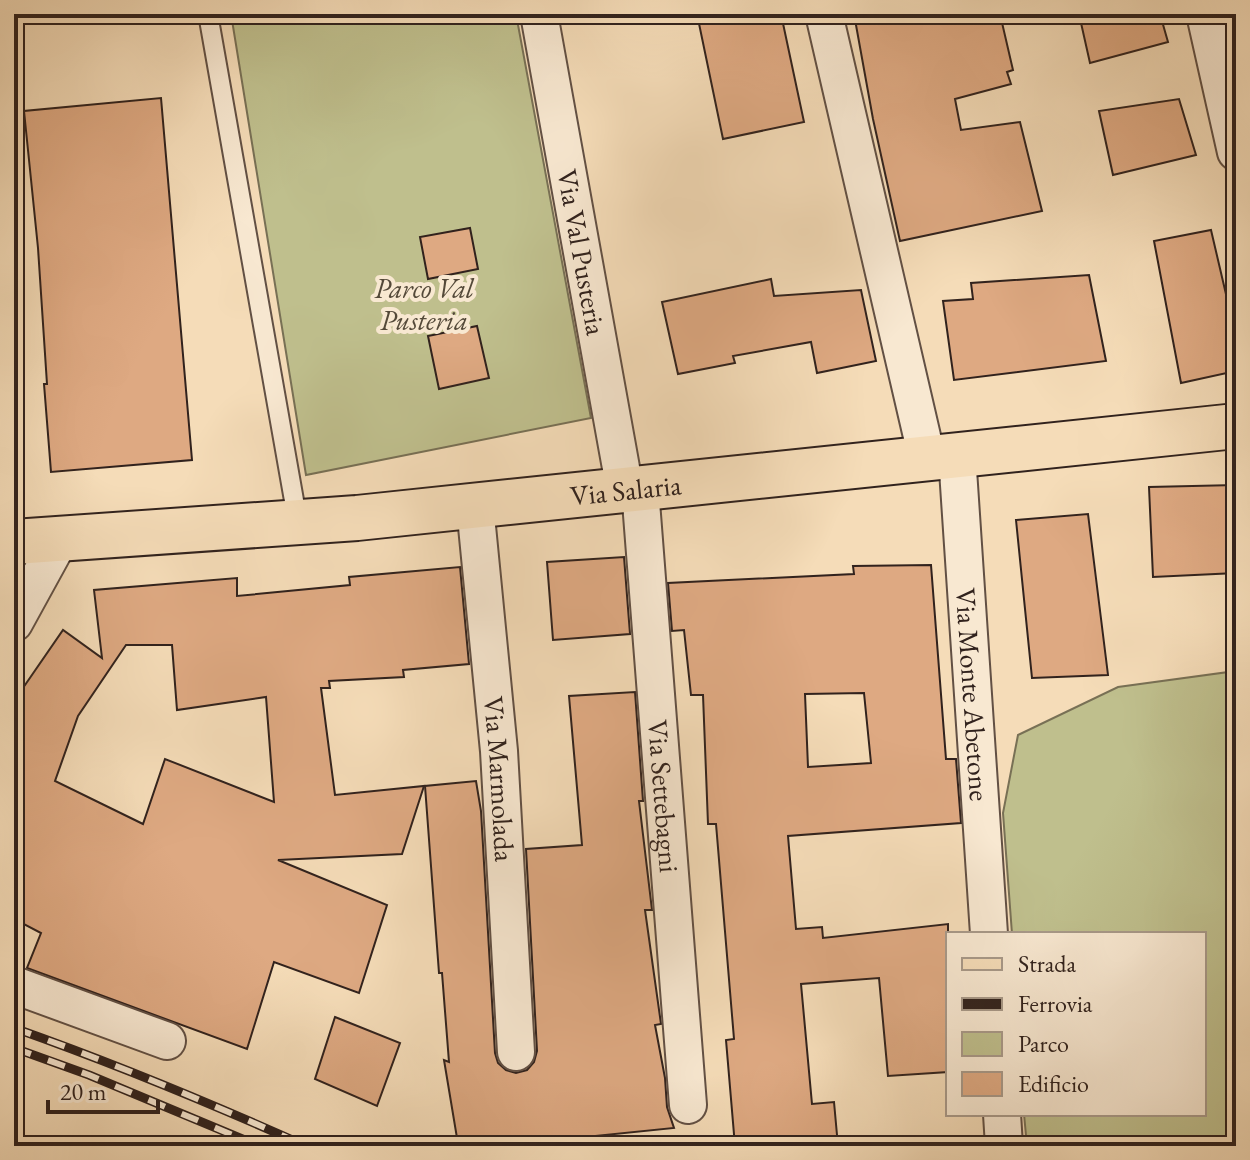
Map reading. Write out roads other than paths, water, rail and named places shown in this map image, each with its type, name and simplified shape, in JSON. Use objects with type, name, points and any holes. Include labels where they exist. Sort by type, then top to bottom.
[{"type":"main road","name":"Via Salaria","points":[[14,542],[298,523],[1236,426]]},
{"type":"street","name":"Via Val Pusteria","points":[[539,14],[632,489]]},
{"type":"street","name":"Via Monte Abetone","points":[[824,14],[942,457],[989,932]]},
{"type":"street","points":[[1205,14],[1236,152]]},
{"type":"street","name":"Via Settebagni","points":[[632,489],[688,1105]]},
{"type":"street","name":"Via Marmolada","points":[[475,506],[499,751],[516,1052]]},
{"type":"street","points":[[14,623],[59,541]]},
{"type":"street","points":[[14,985],[167,1041]]},
{"type":"street","points":[[1002,1116],[1004,1146]]},
{"type":"lane","points":[[208,14],[298,523]]},
{"type":"railway","points":[[14,1028],[161,1084],[306,1146]]},
{"type":"railway","points":[[14,1048],[89,1075],[259,1146]]},
{"type":"park label","name":"Parco Val Pusteria","points":[[424,304]]}]
